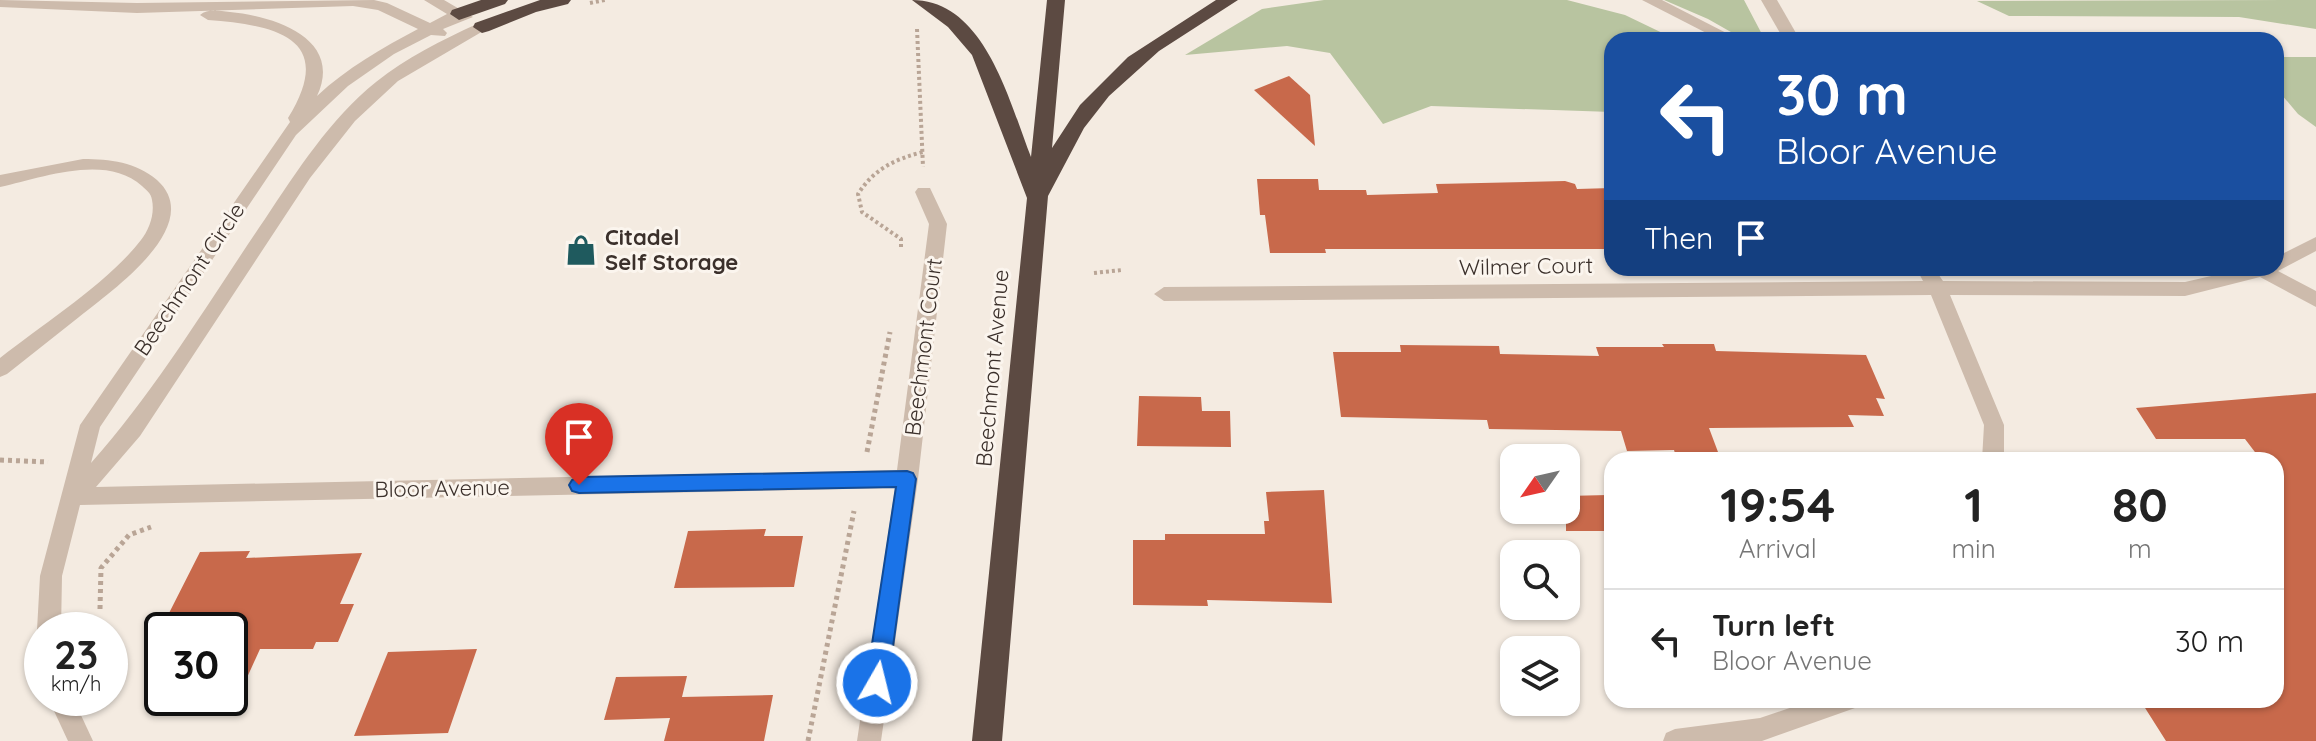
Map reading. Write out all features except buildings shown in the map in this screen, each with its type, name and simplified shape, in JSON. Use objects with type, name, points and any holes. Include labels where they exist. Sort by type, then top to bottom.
[{"type":"highway","points":[[459,14],[499,0]]},
{"type":"highway","points":[[921,0],[955,23],[981,54],[1038,200]]},
{"type":"highway","name":"Beechmont Avenue","points":[[988,735],[1056,0]]},
{"type":"highway","points":[[1038,200],[1086,110],[1140,55],[1180,27],[1229,0]]},
{"type":"highway","points":[[482,27],[530,8],[570,3]]},
{"type":"street","points":[[432,0],[482,27]]},
{"type":"street","points":[[1650,0],[1716,32]]},
{"type":"street","points":[[1769,0],[1787,32]]},
{"type":"street","points":[[137,8],[353,1],[382,6],[431,27],[452,42]]},
{"type":"street","points":[[0,2],[137,8],[266,21],[286,28],[302,40],[314,67],[314,84],[290,131]]},
{"type":"street","name":"Beechmont Circle","points":[[50,612],[51,576],[90,425],[290,131],[342,82],[431,27],[459,14]]},
{"type":"street","points":[[74,496],[133,430],[304,174],[335,135],[380,87],[482,27]]},
{"type":"street","points":[[0,181],[82,165],[125,169],[148,179],[161,195],[162,202],[159,225],[150,242],[126,269],[0,369]]},
{"type":"street","name":"Beechmont Court","points":[[869,741],[907,479],[938,224],[924,192]]},
{"type":"street","name":"Wilmer Court","points":[[2284,260],[2316,243]]},
{"type":"street","points":[[1930,276],[1994,425],[1993,452]]},
{"type":"street","name":"Wilmer Court","points":[[1164,294],[1803,288],[2185,289],[2237,276]]},
{"type":"street","points":[[2281,276],[2316,300]]},
{"type":"street","name":"Bloor Avenue","points":[[74,496],[907,479]]},
{"type":"street","points":[[1675,741],[1760,730],[1823,708]]},
{"type":"street","points":[[69,716],[81,741]]},
{"type":"path","points":[[570,3],[605,0]]},
{"type":"path","points":[[917,29],[924,192]]},
{"type":"path","points":[[901,251],[901,239],[862,212],[858,194],[866,180],[883,164],[923,152]]},
{"type":"path","points":[[1094,273],[1122,270]]},
{"type":"path","points":[[851,454],[867,454],[892,319]]},
{"type":"path","points":[[0,460],[53,462]]},
{"type":"path","points":[[808,741],[854,510]]},
{"type":"path","points":[[100,609],[101,568],[129,535],[157,525]]},
{"type":"green space","points":[[1324,0],[1567,0],[1625,15],[1660,32],[1604,32],[1604,112],[1431,106],[1383,124],[1330,53],[1287,46],[1185,55],[1262,9]]},
{"type":"green space","points":[[1664,0],[1744,0],[1761,32],[1731,32]]},
{"type":"green space","points":[[2316,0],[2316,29],[2239,17],[2009,16],[1977,1]]},
{"type":"green space","points":[[2284,57],[2316,57],[2316,127],[2298,114],[2284,97]]},
{"type":"place","name":"Citadel Self Storage","points":[[581,250]]},
{"type":"route","points":[[579,485],[907,479],[877,683]]}]
